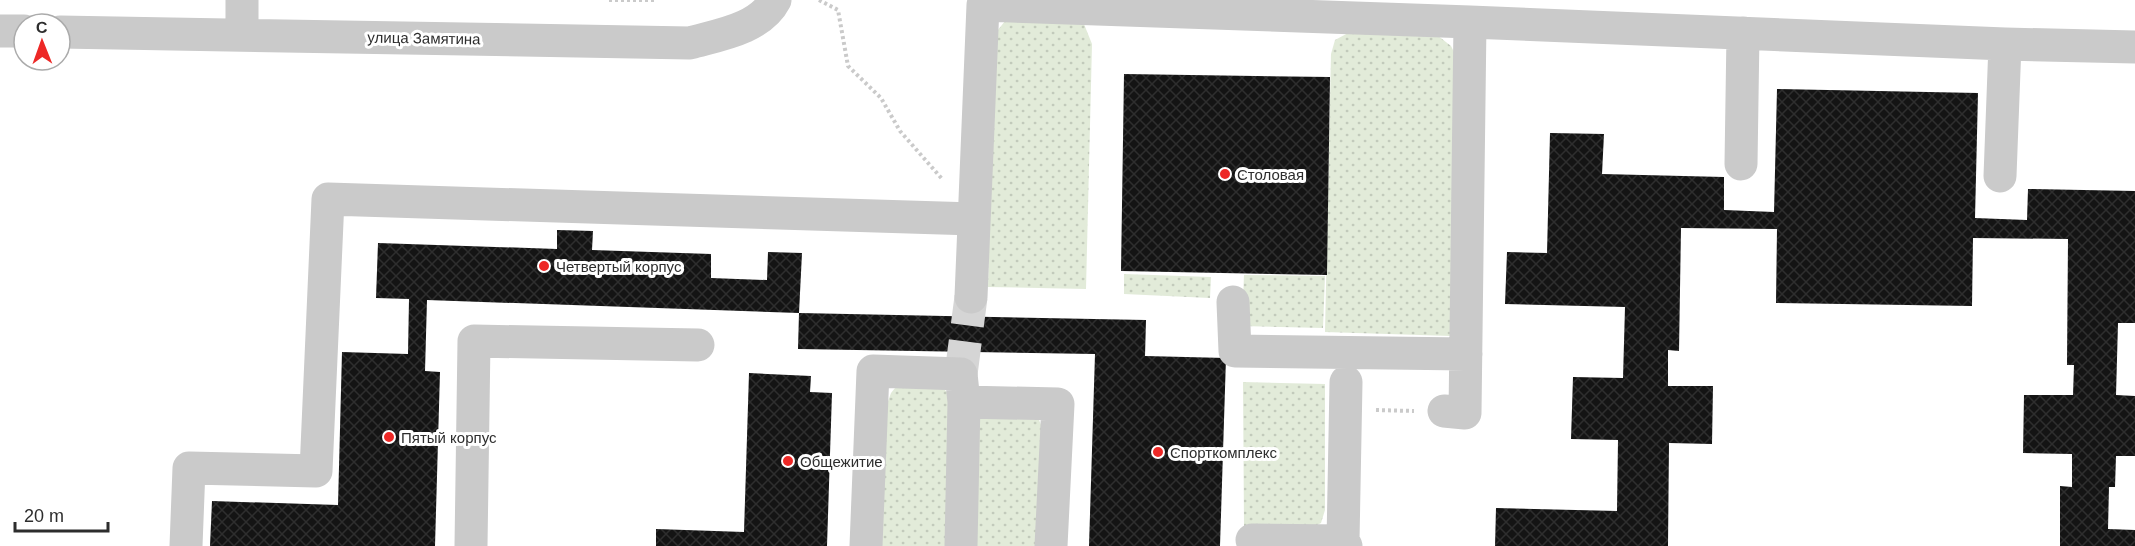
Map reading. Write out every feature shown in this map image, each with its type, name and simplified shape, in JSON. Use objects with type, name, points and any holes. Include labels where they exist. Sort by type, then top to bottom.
[{"type":"street","points":[[242,0],[242,35]]},
{"type":"street","name":"улица Замятина","points":[[72,32],[690,43],[745,27],[770,9],[775,0]]},
{"type":"street","points":[[971,297],[969,219],[983,5],[2135,47]]},
{"type":"street","points":[[1444,411],[1465,413],[1470,22]]},
{"type":"street","points":[[1741,164],[1743,33]]},
{"type":"street","points":[[2000,176],[2005,44]]},
{"type":"street","points":[[186,546],[189,468],[316,471],[328,199],[969,219]]},
{"type":"street","points":[[1233,302],[1234,351],[1466,354]]},
{"type":"street","points":[[471,546],[474,341],[698,345]]},
{"type":"street","points":[[866,546],[873,371],[961,374],[964,402],[961,546]]},
{"type":"street","points":[[1252,540],[1344,543],[1355,401]]},
{"type":"street","points":[[964,402],[1058,404],[1051,546]]},
{"type":"path","points":[[609,0],[656,0]]},
{"type":"path","points":[[819,0],[838,10],[848,66],[880,98],[900,131],[943,180],[969,219]]},
{"type":"path","points":[[1355,401],[1444,411]]},
{"type":"green space","points":[[1005,21],[1084,24],[1092,44],[1086,289],[988,287],[994,35]]},
{"type":"green space","points":[[1350,32],[1437,35],[1451,46],[1460,64],[1451,336],[1325,332],[1331,54],[1335,40]]},
{"type":"green space","points":[[1124,274],[1211,277],[1210,298],[1124,294]]},
{"type":"green space","points":[[1244,275],[1325,276],[1323,328],[1242,326]]},
{"type":"green space","points":[[1243,382],[1325,384],[1325,510],[1321,523],[1313,527],[1244,526]]},
{"type":"green space","points":[[899,383],[941,386],[948,393],[948,546],[881,546],[887,404],[891,393]]},
{"type":"green space","points":[[976,412],[1039,420],[1042,427],[1039,546],[973,546]]},
{"type":"building","name":"Столовая","points":[[1124,74],[1330,77],[1327,275],[1121,271]]},
{"type":"building","points":[[1777,89],[1978,93],[1975,218],[2027,220],[2028,189],[2135,191],[2135,323],[2118,323],[2116,395],[2135,396],[2135,456],[2116,456],[2115,487],[2109,487],[2108,529],[2135,530],[2135,546],[2060,546],[2060,486],[2072,487],[2072,454],[2023,453],[2024,395],[2073,395],[2074,365],[2067,365],[2068,239],[1973,238],[1972,306],[1776,303],[1777,229],[1681,228],[1679,351],[1668,350],[1668,386],[1713,386],[1712,444],[1669,443],[1668,546],[1495,546],[1496,508],[1617,511],[1618,440],[1571,439],[1573,377],[1623,378],[1625,307],[1505,304],[1507,252],[1547,253],[1550,133],[1604,134],[1602,174],[1724,177],[1724,210],[1774,212]]},
{"type":"building","points":[[557,230],[593,231],[592,250],[711,254],[711,278],[767,280],[768,252],[802,253],[799,313],[427,300],[425,371],[440,372],[435,546],[210,546],[212,501],[338,505],[342,352],[408,354],[409,299],[376,298],[378,243],[557,249]]},
{"type":"building","name":"Спорткомплекс","points":[[799,313],[1146,320],[1145,356],[1226,358],[1220,546],[1089,546],[1095,354],[798,349]]},
{"type":"building","name":"Общежитие","points":[[749,373],[811,376],[810,392],[832,393],[827,546],[656,546],[656,529],[744,532]]},
{"type":"tunnel","points":[[961,374],[971,297]]},
{"type":"place","name":"Столовая","points":[[1225,174]]},
{"type":"place","name":"Четвертый корпус","points":[[544,266]]},
{"type":"place","name":"Пятый корпус","points":[[389,437]]},
{"type":"place","name":"Спорткомплекс","points":[[1158,452]]},
{"type":"place","name":"Общежитие","points":[[788,461]]}]
